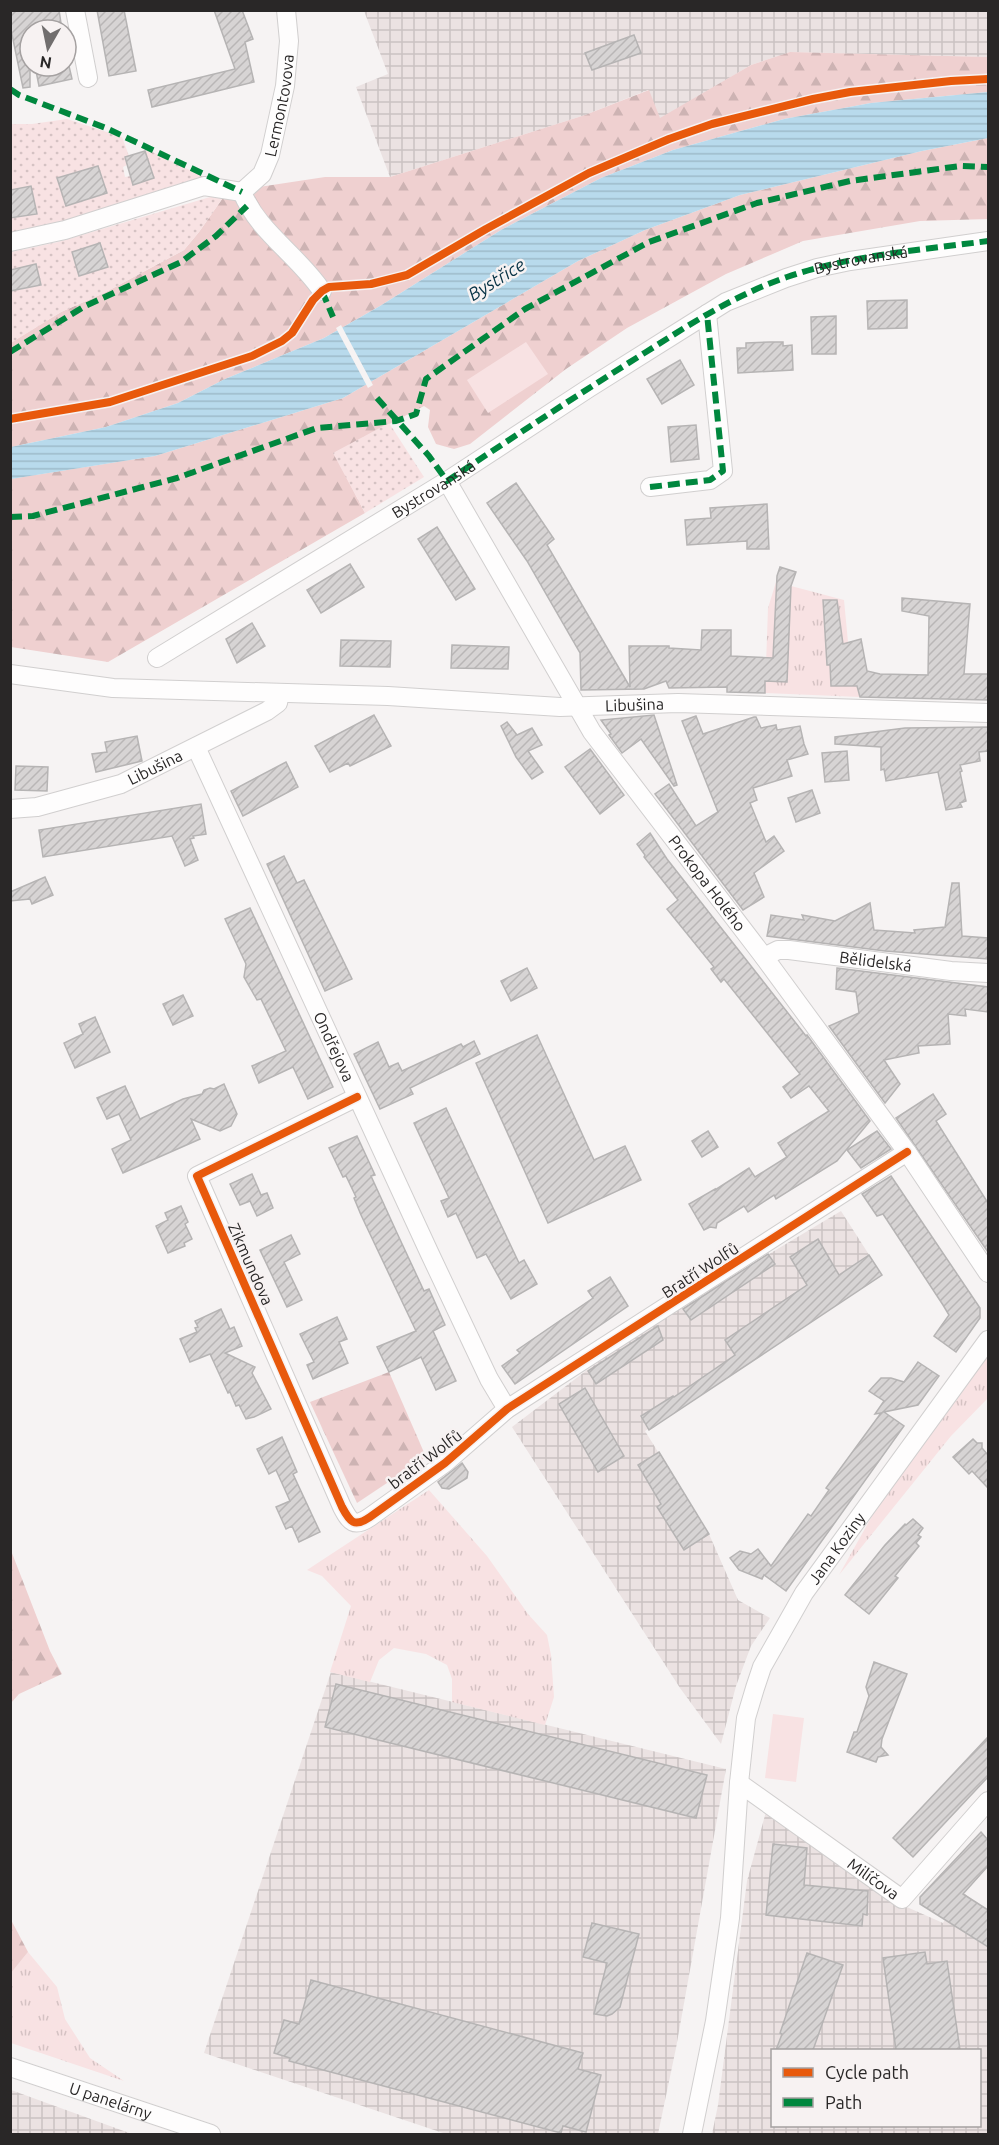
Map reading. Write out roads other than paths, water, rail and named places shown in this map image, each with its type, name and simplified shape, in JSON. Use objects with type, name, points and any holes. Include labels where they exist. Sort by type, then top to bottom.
[{"type":"street","points":[[75,10],[88,78]]},
{"type":"street","name":"Lermontovova","points":[[242,192],[262,174],[270,155],[285,86],[289,41],[286,10]]},
{"type":"street","points":[[10,242],[65,230],[204,186],[242,192],[248,206],[262,225],[306,269],[322,291]]},
{"type":"street","name":"Bystrovanská","points":[[157,658],[447,481],[726,302],[817,268],[988,241]]},
{"type":"street","points":[[650,487],[710,480],[723,471],[707,314]]},
{"type":"street","name":"Prokopa Holého","points":[[447,481],[592,732],[764,957],[907,1152],[988,1274]]},
{"type":"street","name":"Libušina","points":[[10,674],[113,688],[280,693],[578,707],[678,703],[988,713]]},
{"type":"street","name":"Libušina","points":[[10,809],[37,807],[121,784],[274,708],[278,703],[280,693]]},
{"type":"street","name":"Ondřejova","points":[[196,747],[489,1379],[507,1409]]},
{"type":"street","name":"Bělidelská","points":[[764,957],[778,950],[789,950],[951,971],[988,973]]},
{"type":"street","name":"Zikmundova","points":[[356,1524],[351,1521],[342,1507],[197,1176],[357,1097]]},
{"type":"street","name":"Bratří Wolfů","points":[[507,1409],[907,1152]]},
{"type":"street","name":"Jana Koziny","points":[[692,2134],[715,2021],[730,1918],[746,1718],[762,1667],[792,1613],[988,1340]]},
{"type":"street","name":"bratří Wolfů","points":[[356,1524],[370,1517],[446,1462],[507,1409]]},
{"type":"street","name":"Milíčova","points":[[739,1783],[902,1899],[988,1802]]},
{"type":"street","name":"U panelárny","points":[[10,2067],[211,2134]]},
{"type":"water","name":"Bystřice","points":[[988,92],[988,138],[922,151],[740,195],[645,230],[578,261],[343,398],[155,456],[11,479],[11,447],[106,427],[178,403],[225,379],[324,338],[380,306],[501,230],[601,178],[673,150],[784,119],[871,103]]}]
